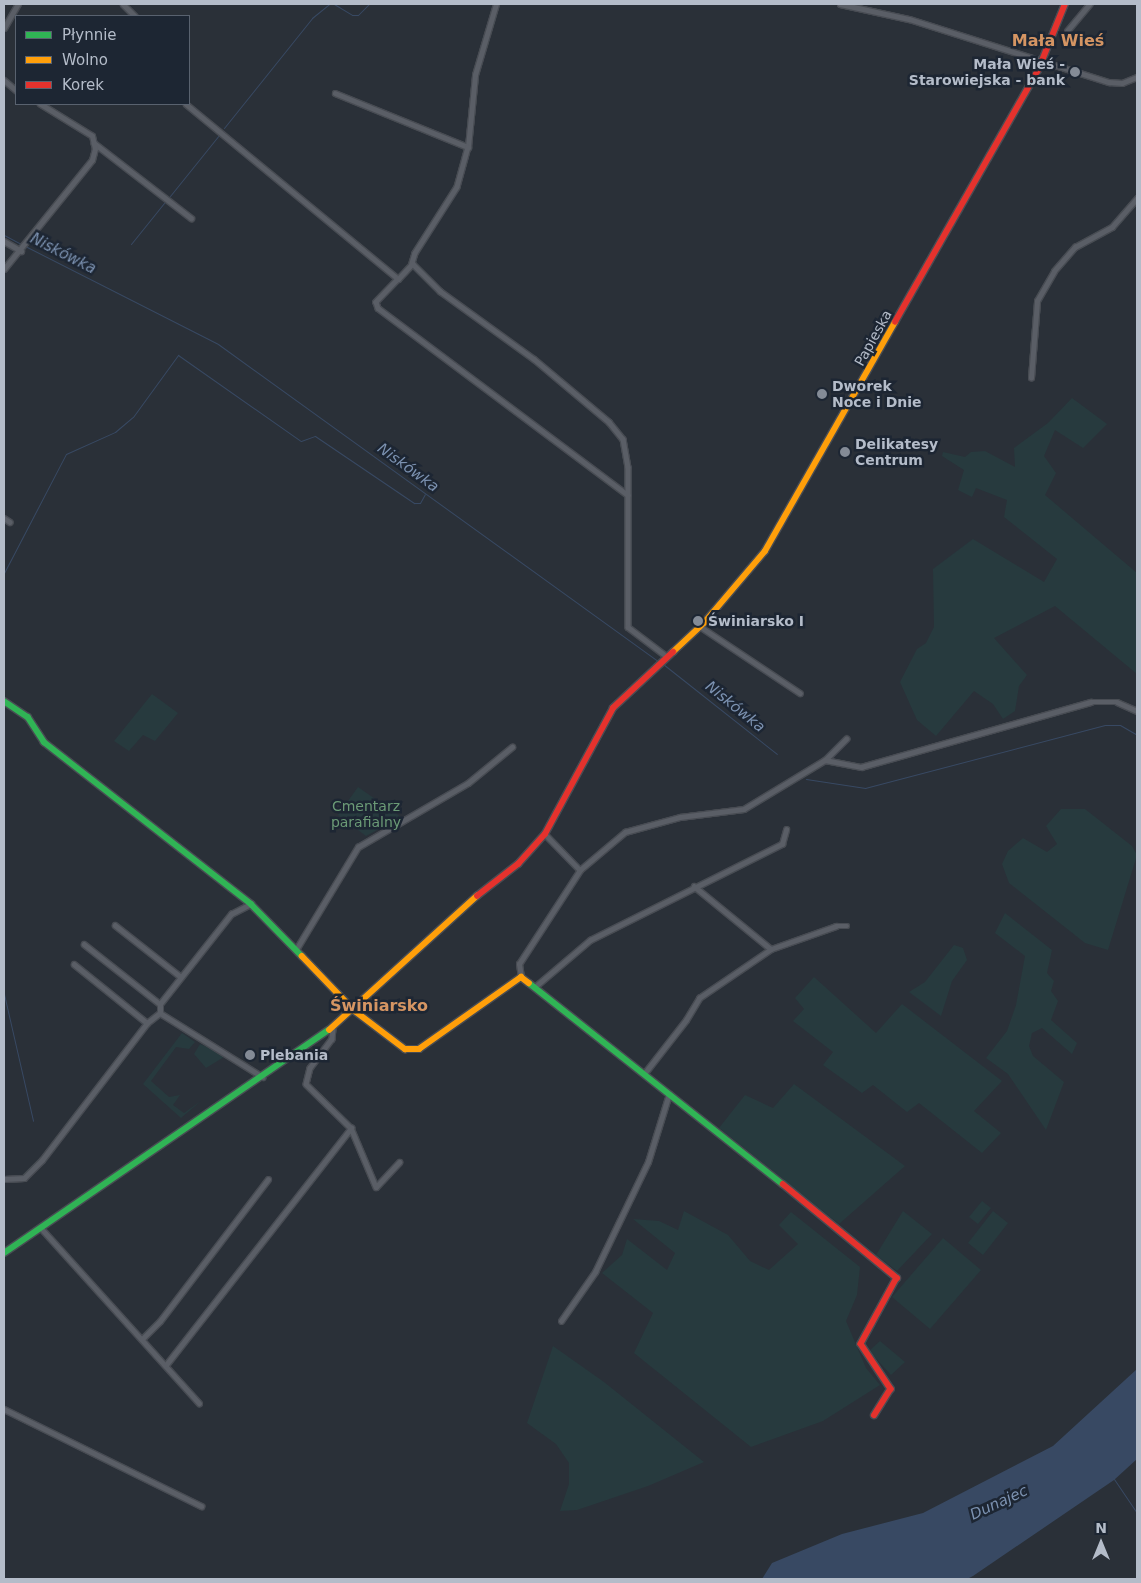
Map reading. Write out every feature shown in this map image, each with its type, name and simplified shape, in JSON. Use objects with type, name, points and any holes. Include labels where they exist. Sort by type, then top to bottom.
[{"type":"street","points":[[4,28],[18,4]]},
{"type":"street","points":[[124,4],[134,15]]},
{"type":"street","points":[[496,4],[475,75],[468,147],[457,187],[415,252],[412,264],[376,302],[378,308],[628,495]]},
{"type":"street","points":[[840,4],[909,19],[1044,59],[1118,84],[1137,77]]},
{"type":"street","name":"Papieska","points":[[4,1253],[333,1029],[355,1011],[461,908],[518,864],[545,834],[610,712],[657,664],[701,627],[740,584],[779,529],[1044,59],[1065,4]]},
{"type":"street","points":[[1067,30],[1090,4]]},
{"type":"street","points":[[4,80],[15,89]]},
{"type":"street","points":[[335,94],[468,147]]},
{"type":"street","points":[[4,269],[29,241],[92,160],[94,143],[92,136],[42,105]]},
{"type":"street","points":[[187,105],[398,279]]},
{"type":"street","points":[[94,143],[191,218]]},
{"type":"street","points":[[1031,378],[1037,301],[1054,271],[1075,247],[1112,227],[1137,198]]},
{"type":"street","points":[[4,241],[22,249]]},
{"type":"street","points":[[412,264],[440,291],[534,360],[614,427],[627,446],[628,627],[666,657]]},
{"type":"street","points":[[4,518],[10,522]]},
{"type":"street","points":[[701,627],[800,693]]},
{"type":"street","points":[[4,701],[28,717],[44,742],[251,904],[297,948],[355,1011],[405,1049],[419,1049],[521,977]]},
{"type":"street","points":[[825,760],[861,767],[1091,702],[1117,702],[1137,711]]},
{"type":"street","points":[[521,977],[520,964],[580,870],[625,832],[680,816],[744,808],[804,770],[825,760],[846,739]]},
{"type":"street","points":[[297,948],[358,847],[468,783],[512,747]]},
{"type":"street","points":[[536,986],[590,940],[694,886],[782,844],[786,830]]},
{"type":"street","points":[[545,834],[580,870]]},
{"type":"street","points":[[694,886],[771,950]]},
{"type":"street","points":[[160,1013],[160,1004],[230,914],[251,904]]},
{"type":"street","points":[[115,925],[181,978]]},
{"type":"street","points":[[644,1074],[681,1027],[698,998],[771,950],[836,926],[848,926]]},
{"type":"street","points":[[84,944],[160,1004]]},
{"type":"street","points":[[74,964],[147,1023]]},
{"type":"street","points":[[521,977],[536,986],[897,1278],[861,1344],[891,1389],[875,1415]]},
{"type":"street","points":[[4,1179],[24,1178],[42,1160],[147,1023],[160,1013]]},
{"type":"street","points":[[160,1013],[263,1077]]},
{"type":"street","points":[[333,1029],[332,1039],[310,1068],[306,1084],[351,1128],[376,1187],[399,1162]]},
{"type":"street","points":[[561,1321],[595,1272],[648,1162],[669,1094]]},
{"type":"street","points":[[166,1365],[351,1128]]},
{"type":"street","points":[[142,1339],[160,1321],[268,1179]]},
{"type":"street","points":[[41,1228],[199,1403]]},
{"type":"street","points":[[4,1409],[201,1506]]},
{"type":"green space","points":[[1072,398],[1107,424],[1083,448],[1055,430],[1044,456],[1056,473],[1045,495],[1137,573],[1137,674],[1055,606],[994,638],[1027,675],[1019,686],[1015,711],[1003,719],[993,704],[974,691],[936,736],[917,720],[900,682],[917,649],[926,643],[934,627],[933,569],[973,539],[1044,582],[1057,559],[1004,517],[1007,500],[976,488],[972,497],[958,490],[964,470],[942,456],[943,452],[965,457],[971,452],[985,451],[1015,467],[1014,448],[1048,423]]},
{"type":"green space","points":[[152,694],[178,713],[155,741],[143,735],[129,751],[114,741]]},
{"type":"green space","name":"Cmentarz parafialny","points":[[358,787],[401,817],[366,836],[338,815]]},
{"type":"green space","points":[[1061,809],[1085,809],[1132,846],[1137,855],[1108,950],[1085,943],[1009,883],[1002,864],[1008,851],[1023,838],[1047,852],[1057,844],[1046,826]]},
{"type":"green space","points":[[1005,913],[1052,950],[1047,973],[1054,981],[1051,991],[1058,1001],[1051,1020],[1077,1043],[1072,1054],[1042,1028],[1032,1033],[1029,1046],[1033,1056],[1064,1082],[1046,1130],[1008,1074],[986,1058],[1007,1031],[1016,1005],[1025,956],[995,933]]},
{"type":"green space","points":[[954,945],[963,948],[967,960],[952,981],[941,1016],[909,992],[925,982]]},
{"type":"green space","points":[[814,977],[876,1033],[902,1004],[1002,1081],[974,1111],[1001,1133],[982,1153],[919,1103],[907,1112],[873,1085],[862,1093],[823,1065],[833,1052],[793,1021],[804,1009],[795,998]]},
{"type":"green space","points":[[182,1033],[195,1042],[189,1049],[176,1047],[151,1081],[169,1097],[180,1095],[173,1105],[184,1113],[201,1101],[181,1118],[143,1084]]},
{"type":"green space","points":[[200,1044],[221,1053],[235,1063],[224,1057],[206,1068],[194,1054]]},
{"type":"green space","points":[[794,1084],[905,1166],[839,1224],[719,1128],[745,1095],[773,1108]]},
{"type":"green space","points":[[982,1201],[991,1208],[978,1224],[969,1217]]},
{"type":"green space","points":[[684,1211],[728,1235],[750,1261],[769,1270],[798,1244],[779,1225],[791,1212],[860,1267],[857,1295],[846,1321],[866,1368],[880,1385],[823,1421],[751,1447],[634,1353],[653,1313],[602,1273],[622,1255],[627,1239],[667,1270],[675,1253],[633,1219],[659,1221],[678,1230]]},
{"type":"green space","points":[[903,1211],[932,1234],[897,1271],[876,1255]]},
{"type":"green space","points":[[993,1211],[1008,1223],[983,1255],[968,1243]]},
{"type":"green space","points":[[943,1238],[981,1270],[930,1329],[892,1297]]},
{"type":"green space","points":[[880,1341],[905,1362],[891,1375],[869,1351]]},
{"type":"green space","points":[[553,1346],[604,1382],[704,1462],[648,1486],[577,1510],[560,1511],[569,1484],[569,1463],[556,1444],[527,1423]]},
{"type":"water","name":"Dunajec","points":[[1137,1369],[1137,1459],[1114,1480],[973,1576],[967,1579],[762,1579],[772,1563],[842,1534],[923,1513],[1053,1446]]},
{"type":"waterway","points":[[224,128],[312,18],[329,4]]},
{"type":"waterway","points":[[334,4],[352,15],[358,15],[369,4]]},
{"type":"waterway","points":[[170,196],[219,135]]},
{"type":"waterway","points":[[131,244],[164,203]]},
{"type":"waterway","name":"Niskówka","points":[[4,235],[21,244]]},
{"type":"waterway","name":"Niskówka","points":[[25,246],[218,344],[659,662]]},
{"type":"waterway","points":[[4,573],[66,454],[115,432],[133,417],[178,355],[301,441],[315,436],[414,503],[420,503],[425,494]]},
{"type":"waterway","name":"Niskówka","points":[[663,664],[777,754]]},
{"type":"waterway","name":"Niskówka","points":[[806,779],[865,788],[1105,725],[1120,725],[1137,735]]},
{"type":"waterway","points":[[4,994],[33,1121]]},
{"type":"waterway","points":[[1114,1479],[1137,1513]]},
{"type":"traffic: fast","points":[[4,701],[28,717],[44,742],[251,904],[302,956]]},
{"type":"traffic: fast","points":[[529,983],[783,1184]]},
{"type":"traffic: fast","points":[[4,1253],[329,1030]]},
{"type":"traffic: slow","points":[[673,652],[704,623],[765,551],[895,322]]},
{"type":"traffic: slow","points":[[329,1030],[477,896]]},
{"type":"traffic: slow","points":[[302,956],[355,1011],[405,1049],[419,1049],[521,977],[529,983]]},
{"type":"traffic: jam","points":[[895,322],[1039,68],[1065,4]]},
{"type":"traffic: jam","points":[[477,896],[518,864],[545,834],[613,708],[673,652]]},
{"type":"traffic: jam","points":[[783,1184],[897,1278],[861,1344],[891,1389],[875,1415]]},
{"type":"place","name":"Mała Wieś - Starowiejska - bank","points":[[1075,72]]},
{"type":"place","name":"Dworek Noce i Dnie","points":[[822,394]]},
{"type":"place","name":"Delikatesy Centrum","points":[[845,452]]},
{"type":"place","name":"Świniarsko I","points":[[698,621]]},
{"type":"place","name":"Plebania","points":[[250,1055]]},
{"type":"district","name":"Mała Wieś","points":[[1058,41]]},
{"type":"district","name":"Świniarsko","points":[[379,1006]]}]
